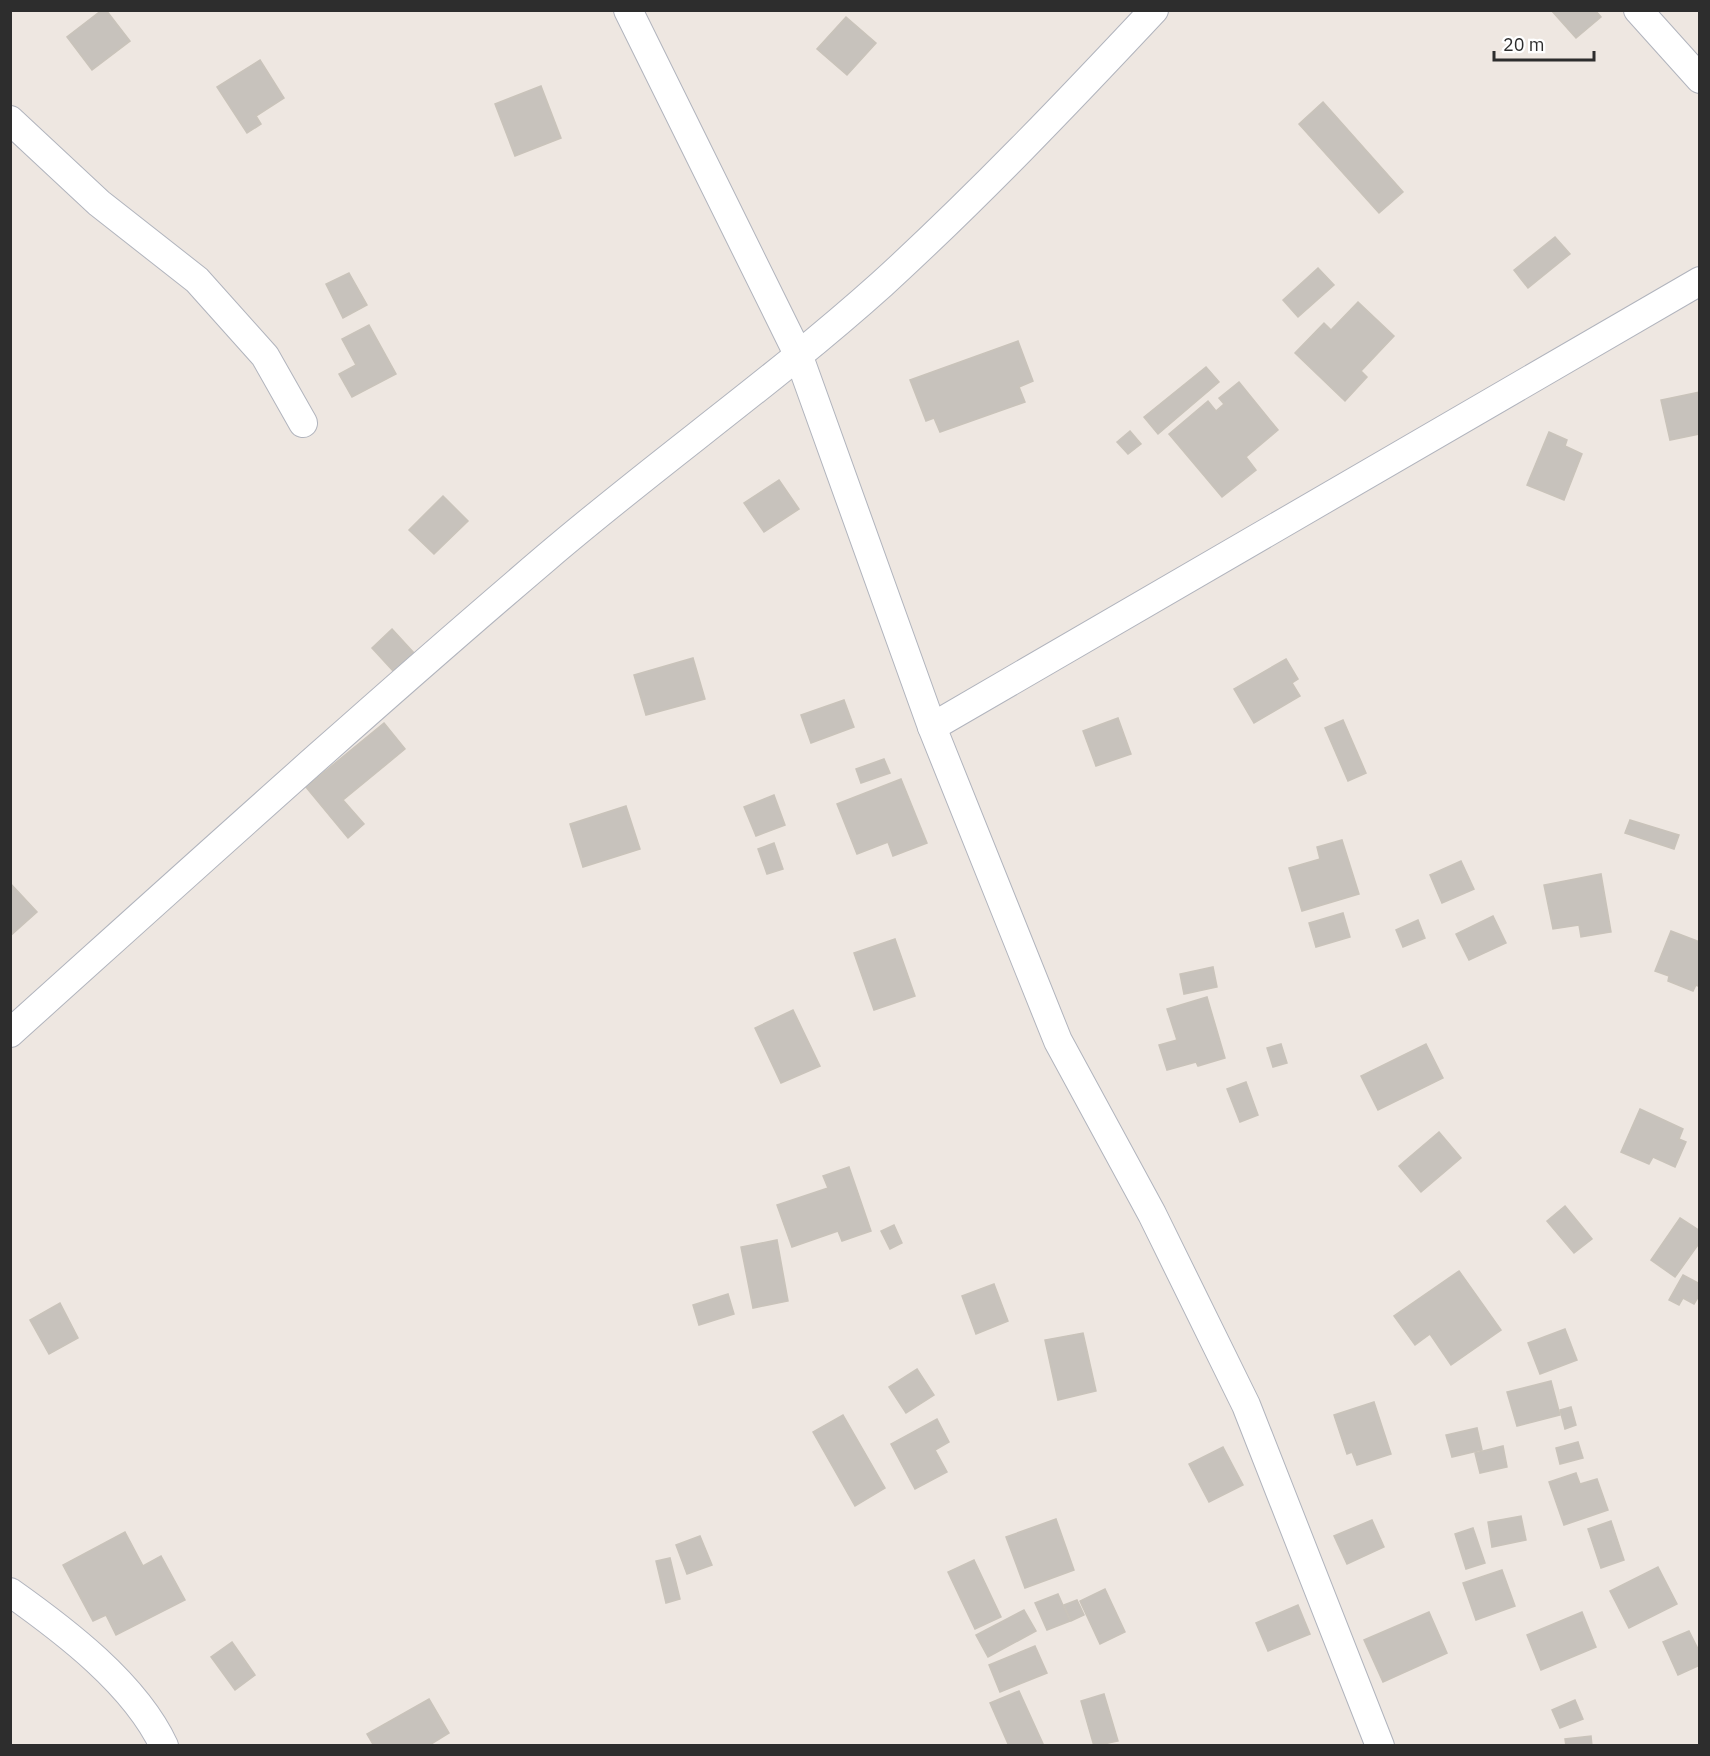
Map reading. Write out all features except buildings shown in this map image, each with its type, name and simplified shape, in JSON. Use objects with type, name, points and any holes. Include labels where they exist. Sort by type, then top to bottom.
[{"type":"street","points":[[628,10],[798,354],[932,727],[1058,1041],[1152,1214],[1246,1405],[1380,1746]]},
{"type":"street","points":[[10,1033],[446,643],[621,494],[798,354],[899,267],[1045,125],[1154,10]]},
{"type":"street","points":[[1638,10],[1700,78]]},
{"type":"street","points":[[10,120],[99,203],[197,280],[265,356],[303,423]]},
{"type":"street","points":[[932,727],[1700,281]]},
{"type":"street","points":[[10,1592],[118,1680],[158,1732],[164,1746]]}]
